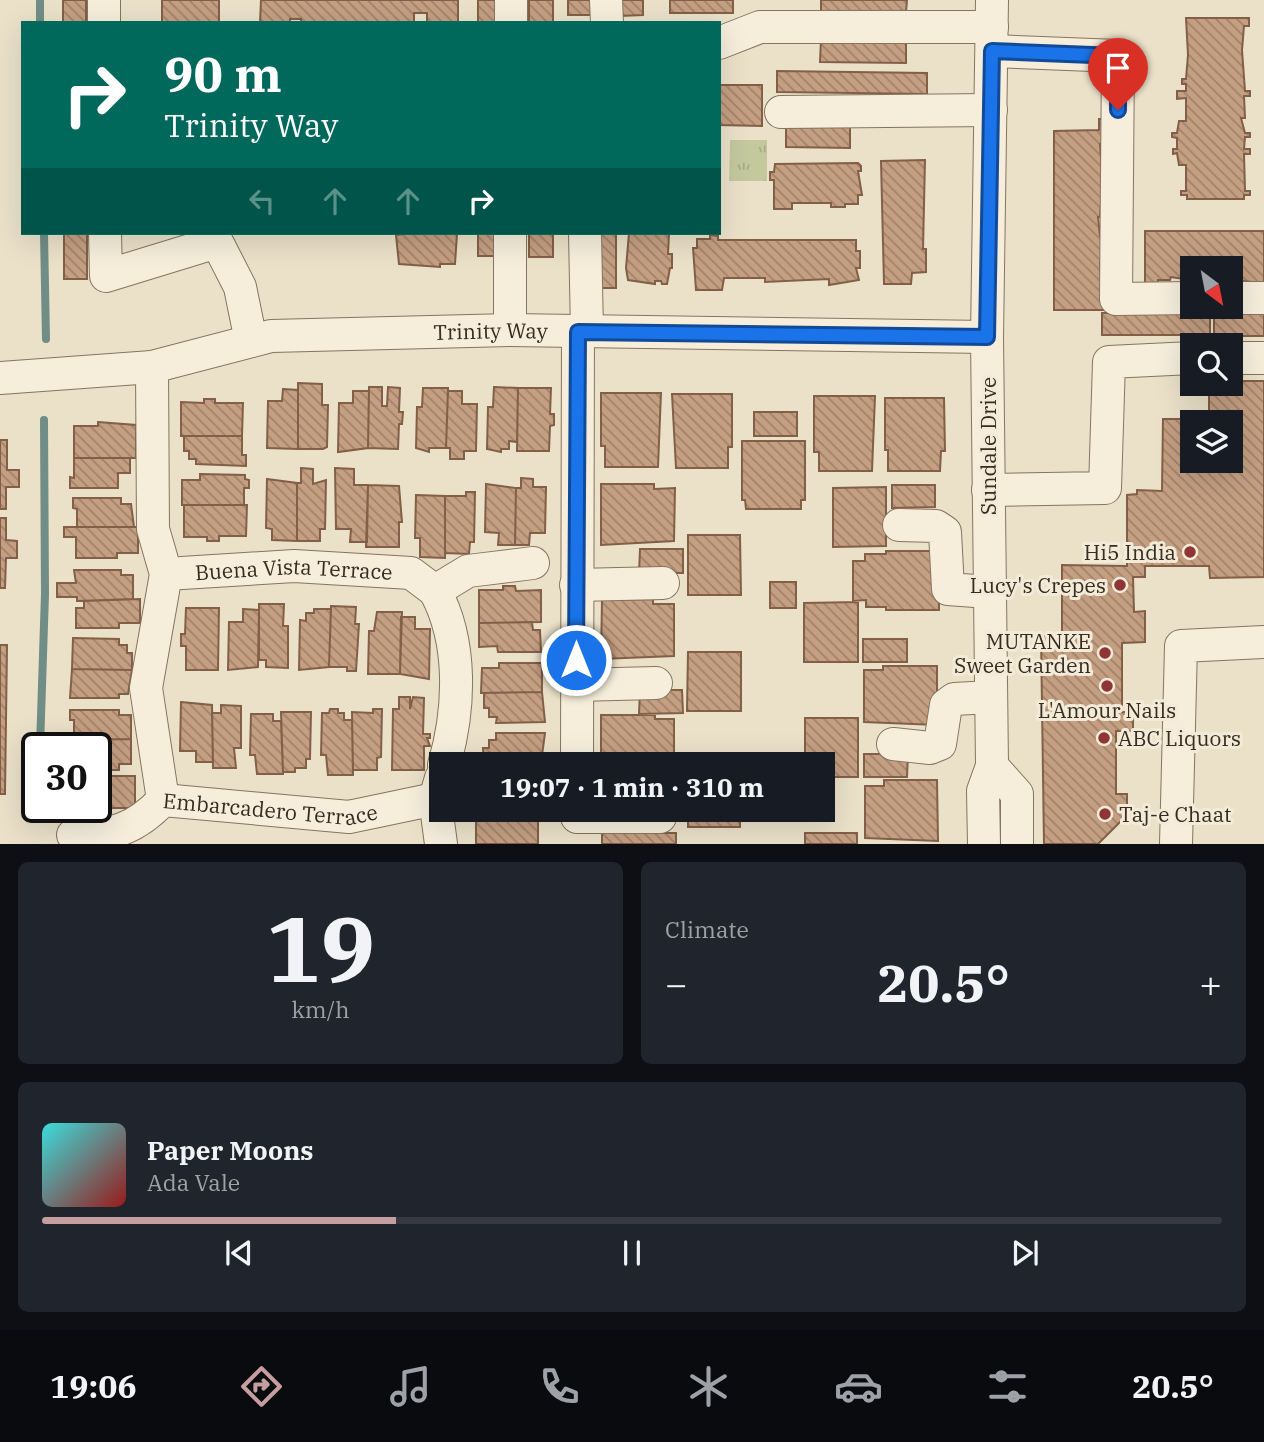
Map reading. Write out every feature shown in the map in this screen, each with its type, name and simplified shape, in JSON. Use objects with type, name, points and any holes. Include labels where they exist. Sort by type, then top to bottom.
[{"type":"street","points":[[104,0],[104,21]]},
{"type":"street","points":[[511,0],[511,21]]},
{"type":"street","points":[[606,0],[607,21]]},
{"type":"street","points":[[721,42],[760,27],[992,26],[1118,56],[1116,299],[1180,298]]},
{"type":"street","name":"Sundale Drive","points":[[985,839],[983,791],[992,766],[987,337],[992,26]]},
{"type":"street","points":[[781,112],[991,110]]},
{"type":"street","points":[[105,235],[106,276],[217,242],[240,287],[251,341]]},
{"type":"street","points":[[510,235],[510,330]]},
{"type":"street","points":[[577,752],[576,585],[585,235]]},
{"type":"street","points":[[1243,298],[1264,298]]},
{"type":"street","name":"Trinity Way","points":[[0,378],[152,368],[271,335],[510,330],[987,337]]},
{"type":"street","points":[[1243,358],[1264,358]]},
{"type":"street","points":[[988,490],[1105,488],[1109,362],[1180,359]]},
{"type":"street","points":[[152,368],[153,529],[166,574],[145,688],[163,800]]},
{"type":"street","points":[[899,525],[936,526],[945,532],[948,589],[989,592]]},
{"type":"street","points":[[448,752],[453,734],[456,677],[447,613],[435,591],[468,571],[533,563]]},
{"type":"street","name":"Buena Vista Terrace","points":[[166,574],[294,566],[411,573],[435,591]]},
{"type":"street","points":[[576,585],[663,583]]},
{"type":"street","points":[[1176,844],[1181,646],[1264,642]]},
{"type":"street","points":[[576,685],[656,683]]},
{"type":"street","points":[[893,744],[930,748],[940,744],[946,705],[954,699],[991,697]]},
{"type":"street","points":[[992,766],[1017,794],[1017,844]]},
{"type":"street","name":"Embarcadero Terrace","points":[[73,835],[108,835],[144,820],[163,800],[349,817],[429,790]]},
{"type":"street","points":[[440,822],[441,844]]},
{"type":"street","points":[[578,824],[601,822]]},
{"type":"green space","points":[[730,140],[767,140],[767,181],[729,181]]},
{"type":"building","points":[[63,0],[86,0],[86,21],[63,21]]},
{"type":"building","points":[[162,0],[219,0],[219,21],[162,21]]},
{"type":"building","points":[[261,0],[458,0],[458,21],[427,21],[427,13],[414,13],[414,21],[260,21]]},
{"type":"building","points":[[478,0],[501,0],[501,21],[478,21]]},
{"type":"building","points":[[529,0],[553,0],[553,21],[529,21]]},
{"type":"building","points":[[568,0],[591,0],[591,15],[568,15]]},
{"type":"building","points":[[620,0],[643,0],[643,15],[620,16]]},
{"type":"building","points":[[670,0],[733,0],[733,13],[670,13]]},
{"type":"building","points":[[821,0],[907,0],[906,12],[821,11]]},
{"type":"building","points":[[1186,18],[1249,18],[1249,26],[1244,26],[1242,50],[1245,91],[1250,91],[1250,96],[1244,96],[1245,118],[1241,118],[1245,133],[1250,133],[1250,137],[1245,137],[1244,149],[1250,149],[1250,154],[1244,154],[1245,191],[1250,191],[1250,195],[1244,195],[1244,199],[1187,199],[1187,195],[1181,195],[1181,191],[1186,191],[1186,165],[1179,165],[1177,153],[1173,154],[1173,149],[1177,149],[1177,138],[1172,137],[1172,133],[1177,133],[1179,121],[1186,121],[1186,98],[1177,99],[1177,91],[1186,91],[1186,84],[1182,84],[1182,79],[1186,79],[1188,55]]},
{"type":"building","points":[[821,39],[906,40],[906,63],[820,62]]},
{"type":"building","points":[[777,71],[927,73],[927,94],[777,92]]},
{"type":"building","points":[[721,85],[762,85],[762,126],[721,125]]},
{"type":"building","points":[[1099,119],[1107,119],[1104,144],[1100,144],[1104,204],[1101,204],[1098,217],[1100,236],[1104,236],[1104,263],[1100,263],[1104,310],[1054,310],[1054,131],[1099,130]]},
{"type":"building","points":[[786,126],[850,127],[850,148],[786,147]]},
{"type":"building","points":[[925,160],[923,249],[926,249],[926,272],[912,273],[911,284],[884,284],[881,161]]},
{"type":"building","points":[[858,163],[861,166],[861,171],[858,171],[862,195],[858,195],[858,204],[831,207],[831,203],[792,203],[792,209],[774,209],[774,180],[770,180],[770,172],[774,172],[775,164]]},
{"type":"building","points":[[1145,231],[1264,231],[1264,283],[1243,281],[1243,256],[1180,256],[1180,278],[1171,277],[1170,280],[1158,280],[1158,283],[1145,283]]},
{"type":"building","points":[[64,235],[87,235],[87,279],[64,279]]},
{"type":"building","points":[[396,235],[457,235],[455,264],[440,264],[440,267],[399,264]]},
{"type":"building","points":[[478,235],[501,235],[501,256],[478,256]]},
{"type":"building","points":[[529,235],[553,235],[553,257],[529,257]]},
{"type":"building","points":[[595,235],[616,235],[616,288],[595,288]]},
{"type":"building","points":[[629,235],[669,235],[668,254],[672,254],[672,268],[667,284],[662,284],[661,281],[655,281],[655,284],[628,280],[626,268]]},
{"type":"building","points":[[710,235],[718,236],[718,240],[856,240],[856,251],[860,251],[860,268],[856,268],[859,280],[829,285],[829,279],[765,282],[765,278],[724,278],[722,290],[696,290],[693,248],[697,248],[697,239],[710,239]]},
{"type":"building","points":[[1102,313],[1180,313],[1180,319],[1210,319],[1210,333],[1102,335]]},
{"type":"building","points":[[1243,313],[1264,313],[1264,336],[1214,333],[1214,319],[1243,319]]},
{"type":"building","points":[[1243,381],[1264,381],[1264,577],[1210,578],[1209,566],[1145,566],[1145,577],[1133,577],[1134,612],[1145,611],[1145,642],[1122,643],[1122,712],[1133,712],[1133,731],[1116,731],[1116,794],[1127,794],[1127,815],[1098,844],[1044,844],[1041,636],[1062,636],[1062,565],[1127,566],[1127,495],[1137,494],[1137,490],[1162,491],[1163,419],[1180,419],[1180,473],[1243,473],[1243,410],[1209,410],[1209,396],[1243,396]]},
{"type":"building","points":[[298,383],[322,384],[322,405],[328,405],[327,447],[323,449],[298,449]]},
{"type":"building","points":[[369,387],[382,387],[382,406],[387,406],[388,387],[400,388],[399,412],[403,412],[402,424],[399,424],[398,449],[368,448]]},
{"type":"building","points":[[494,387],[518,388],[517,442],[509,441],[509,449],[501,449],[501,452],[487,449],[488,407],[493,407]]},
{"type":"building","points":[[423,388],[448,388],[446,448],[429,448],[429,452],[416,448],[417,407],[422,407]]},
{"type":"building","points":[[518,388],[551,388],[550,414],[554,414],[554,425],[550,426],[549,451],[517,451]]},
{"type":"building","points":[[283,389],[298,390],[298,449],[267,448],[268,401],[282,401]]},
{"type":"building","points":[[353,391],[369,391],[368,448],[338,452],[339,403],[353,403]]},
{"type":"building","points":[[448,391],[462,391],[462,404],[477,404],[476,451],[464,451],[464,459],[450,459],[450,448],[446,448]]},
{"type":"building","points":[[601,393],[661,393],[658,467],[605,467],[605,446],[601,446]]},
{"type":"building","points":[[672,394],[732,394],[732,447],[728,447],[728,468],[676,468]]},
{"type":"building","points":[[814,396],[875,396],[872,471],[819,471],[819,452],[814,452]]},
{"type":"building","points":[[885,398],[944,398],[945,451],[941,451],[940,471],[888,471],[888,450],[885,450]]},
{"type":"building","points":[[204,399],[215,399],[215,403],[243,403],[242,436],[181,436],[181,402],[204,403]]},
{"type":"building","points":[[754,412],[797,412],[797,436],[754,436]]},
{"type":"building","points":[[98,422],[136,425],[136,458],[74,458],[74,426],[98,426]]},
{"type":"building","points":[[184,436],[242,436],[242,455],[246,455],[246,466],[196,464],[196,459],[189,459],[189,451],[184,451]]},
{"type":"building","points":[[0,440],[7,440],[7,470],[19,470],[19,487],[6,487],[6,509],[0,509]]},
{"type":"building","points":[[742,441],[805,441],[805,500],[801,500],[801,509],[746,509],[745,500],[742,500]]},
{"type":"building","points":[[74,458],[130,458],[130,473],[118,473],[118,488],[70,488],[70,477],[74,478]]},
{"type":"building","points":[[301,468],[313,469],[313,484],[326,480],[325,529],[320,529],[320,541],[297,541],[297,483],[301,483]]},
{"type":"building","points":[[335,468],[354,469],[354,485],[368,485],[367,542],[350,542],[351,529],[336,529]]},
{"type":"building","points":[[200,474],[245,475],[245,479],[249,480],[249,488],[244,488],[244,505],[182,505],[182,480],[200,480]]},
{"type":"building","points":[[521,478],[533,479],[533,487],[546,487],[545,533],[530,533],[529,545],[515,545],[516,488],[521,488]]},
{"type":"building","points":[[267,479],[297,483],[297,541],[272,540],[272,529],[266,528]]},
{"type":"building","points":[[486,484],[516,488],[515,545],[498,545],[499,533],[485,532]]},
{"type":"building","points":[[601,484],[654,484],[654,489],[675,488],[674,541],[601,545]]},
{"type":"building","points":[[368,485],[399,486],[402,522],[399,522],[399,547],[366,547]]},
{"type":"building","points":[[892,485],[935,485],[935,507],[892,508]]},
{"type":"building","points":[[886,487],[886,546],[833,547],[833,488]]},
{"type":"building","points":[[466,492],[475,492],[474,542],[470,542],[469,554],[445,553],[445,496],[466,496]]},
{"type":"building","points":[[416,495],[445,496],[445,558],[420,557],[420,538],[415,538]]},
{"type":"building","points":[[73,498],[121,498],[121,504],[131,504],[134,527],[77,527],[77,509],[73,508]]},
{"type":"building","points":[[184,505],[247,505],[246,536],[219,536],[219,541],[207,541],[207,537],[184,537]]},
{"type":"building","points":[[0,518],[6,518],[6,540],[17,541],[17,558],[6,558],[5,588],[0,588]]},
{"type":"building","points":[[64,527],[138,527],[138,553],[117,553],[117,558],[76,558],[76,537],[64,537]]},
{"type":"building","points":[[688,535],[740,535],[741,595],[688,595]]},
{"type":"building","points":[[640,549],[683,549],[683,573],[639,573]]},
{"type":"building","points":[[886,551],[939,551],[939,610],[886,610],[886,607],[866,607],[866,600],[853,601],[853,561],[865,561],[865,554],[886,554]]},
{"type":"building","points":[[74,570],[121,570],[121,575],[133,575],[133,599],[77,601],[77,597],[57,597],[57,583],[76,583]]},
{"type":"building","points":[[770,582],[796,582],[796,608],[770,608]]},
{"type":"building","points":[[503,586],[515,586],[516,591],[541,590],[541,622],[479,623],[479,590],[503,590]]},
{"type":"building","points":[[140,599],[140,623],[119,623],[119,628],[76,628],[76,608],[84,608],[84,601]]},
{"type":"building","points":[[653,599],[653,604],[674,604],[674,656],[601,659],[602,600]]},
{"type":"building","points":[[858,602],[858,662],[804,662],[804,603]]},
{"type":"building","points":[[259,604],[284,604],[283,626],[288,626],[288,668],[266,667],[266,660],[259,660]]},
{"type":"building","points":[[331,606],[356,607],[355,624],[359,624],[356,671],[347,671],[347,667],[329,667]]},
{"type":"building","points":[[186,608],[219,608],[218,670],[186,670],[186,646],[181,646],[181,634],[185,634]]},
{"type":"building","points":[[243,609],[259,610],[258,667],[228,670],[229,622],[243,622]]},
{"type":"building","points":[[314,609],[331,609],[329,667],[299,670],[300,620],[306,621],[306,613],[314,613]]},
{"type":"building","points":[[377,612],[402,612],[400,674],[368,674],[369,631],[374,631]]},
{"type":"building","points":[[401,617],[415,617],[415,629],[430,629],[429,679],[400,674]]},
{"type":"building","points":[[532,622],[533,630],[540,630],[541,652],[498,652],[497,646],[479,647],[479,623]]},
{"type":"building","points":[[73,638],[119,639],[119,645],[127,645],[127,653],[132,653],[132,670],[72,669]]},
{"type":"building","points":[[863,639],[907,639],[907,662],[863,662]]},
{"type":"building","points":[[0,645],[7,645],[5,794],[0,794]]},
{"type":"building","points":[[688,652],[741,652],[741,711],[687,711]]},
{"type":"building","points":[[499,663],[542,663],[542,692],[481,693],[482,668],[499,668]]},
{"type":"building","points":[[883,666],[937,666],[937,725],[864,722],[864,670],[883,670]]},
{"type":"building","points":[[72,669],[132,670],[128,694],[119,694],[119,698],[70,698]]},
{"type":"building","points":[[640,690],[682,690],[683,713],[639,714]]},
{"type":"building","points":[[542,692],[545,722],[496,723],[497,717],[489,717],[489,708],[484,708],[484,693]]},
{"type":"building","points":[[399,697],[410,697],[410,709],[413,697],[424,698],[423,734],[430,734],[430,738],[427,738],[430,746],[424,746],[424,770],[392,770],[393,709],[399,709]]},
{"type":"building","points":[[181,702],[212,705],[213,762],[196,762],[196,751],[180,751]]},
{"type":"building","points":[[221,705],[241,706],[241,748],[234,748],[236,768],[213,768],[212,713],[221,713]]},
{"type":"building","points":[[330,709],[338,709],[338,713],[344,713],[344,720],[352,720],[353,775],[328,775],[326,755],[321,755],[322,713],[329,713]]},
{"type":"building","points":[[373,709],[382,709],[381,757],[377,758],[377,770],[353,770],[352,712],[373,713]]},
{"type":"building","points":[[70,710],[119,710],[119,715],[131,715],[131,739],[112,739],[112,732],[74,732],[74,720],[70,720]]},
{"type":"building","points":[[281,712],[311,712],[310,759],[306,759],[306,768],[295,768],[295,772],[283,772]]},
{"type":"building","points":[[251,714],[273,714],[273,721],[281,721],[283,774],[257,774],[255,755],[250,755]]},
{"type":"building","points":[[601,715],[655,715],[655,719],[674,719],[674,752],[601,752]]},
{"type":"building","points":[[805,718],[858,718],[858,777],[835,777],[835,752],[805,752]]},
{"type":"building","points":[[496,733],[545,733],[542,752],[483,752],[483,748],[489,748],[489,740],[496,740]]},
{"type":"building","points":[[112,739],[131,739],[131,764],[119,764],[119,770],[112,770]]},
{"type":"building","points":[[864,754],[908,754],[907,777],[864,777]]},
{"type":"building","points":[[112,776],[135,776],[135,808],[112,808]]},
{"type":"building","points":[[884,780],[937,780],[938,841],[865,838],[865,786],[884,786]]},
{"type":"building","points":[[476,822],[538,822],[538,844],[476,844]]},
{"type":"building","points":[[688,822],[740,822],[740,827],[688,827]]},
{"type":"building","points":[[602,830],[655,830],[655,833],[676,833],[676,844],[602,844]]},
{"type":"building","points":[[805,833],[857,833],[857,844],[805,844]]},
{"type":"waterway","points":[[40,0],[40,21]]},
{"type":"waterway","points":[[44,235],[46,339]]},
{"type":"waterway","points":[[40,732],[45,594],[44,420]]},
{"type":"place","name":"Hi5 India","points":[[1190,552]]},
{"type":"place","name":"Lucy's Crepes","points":[[1120,585]]},
{"type":"place","name":"MUTANKE Sweet Garden","points":[[1105,653]]},
{"type":"place","name":"L'Amour Nails","points":[[1107,686]]},
{"type":"place","name":"ABC Liquors","points":[[1104,738]]},
{"type":"place","name":"Taj-e Chaat","points":[[1105,814]]},
{"type":"route","points":[[576,660],[578,332],[987,337],[992,51],[1118,56],[1118,110]]}]
